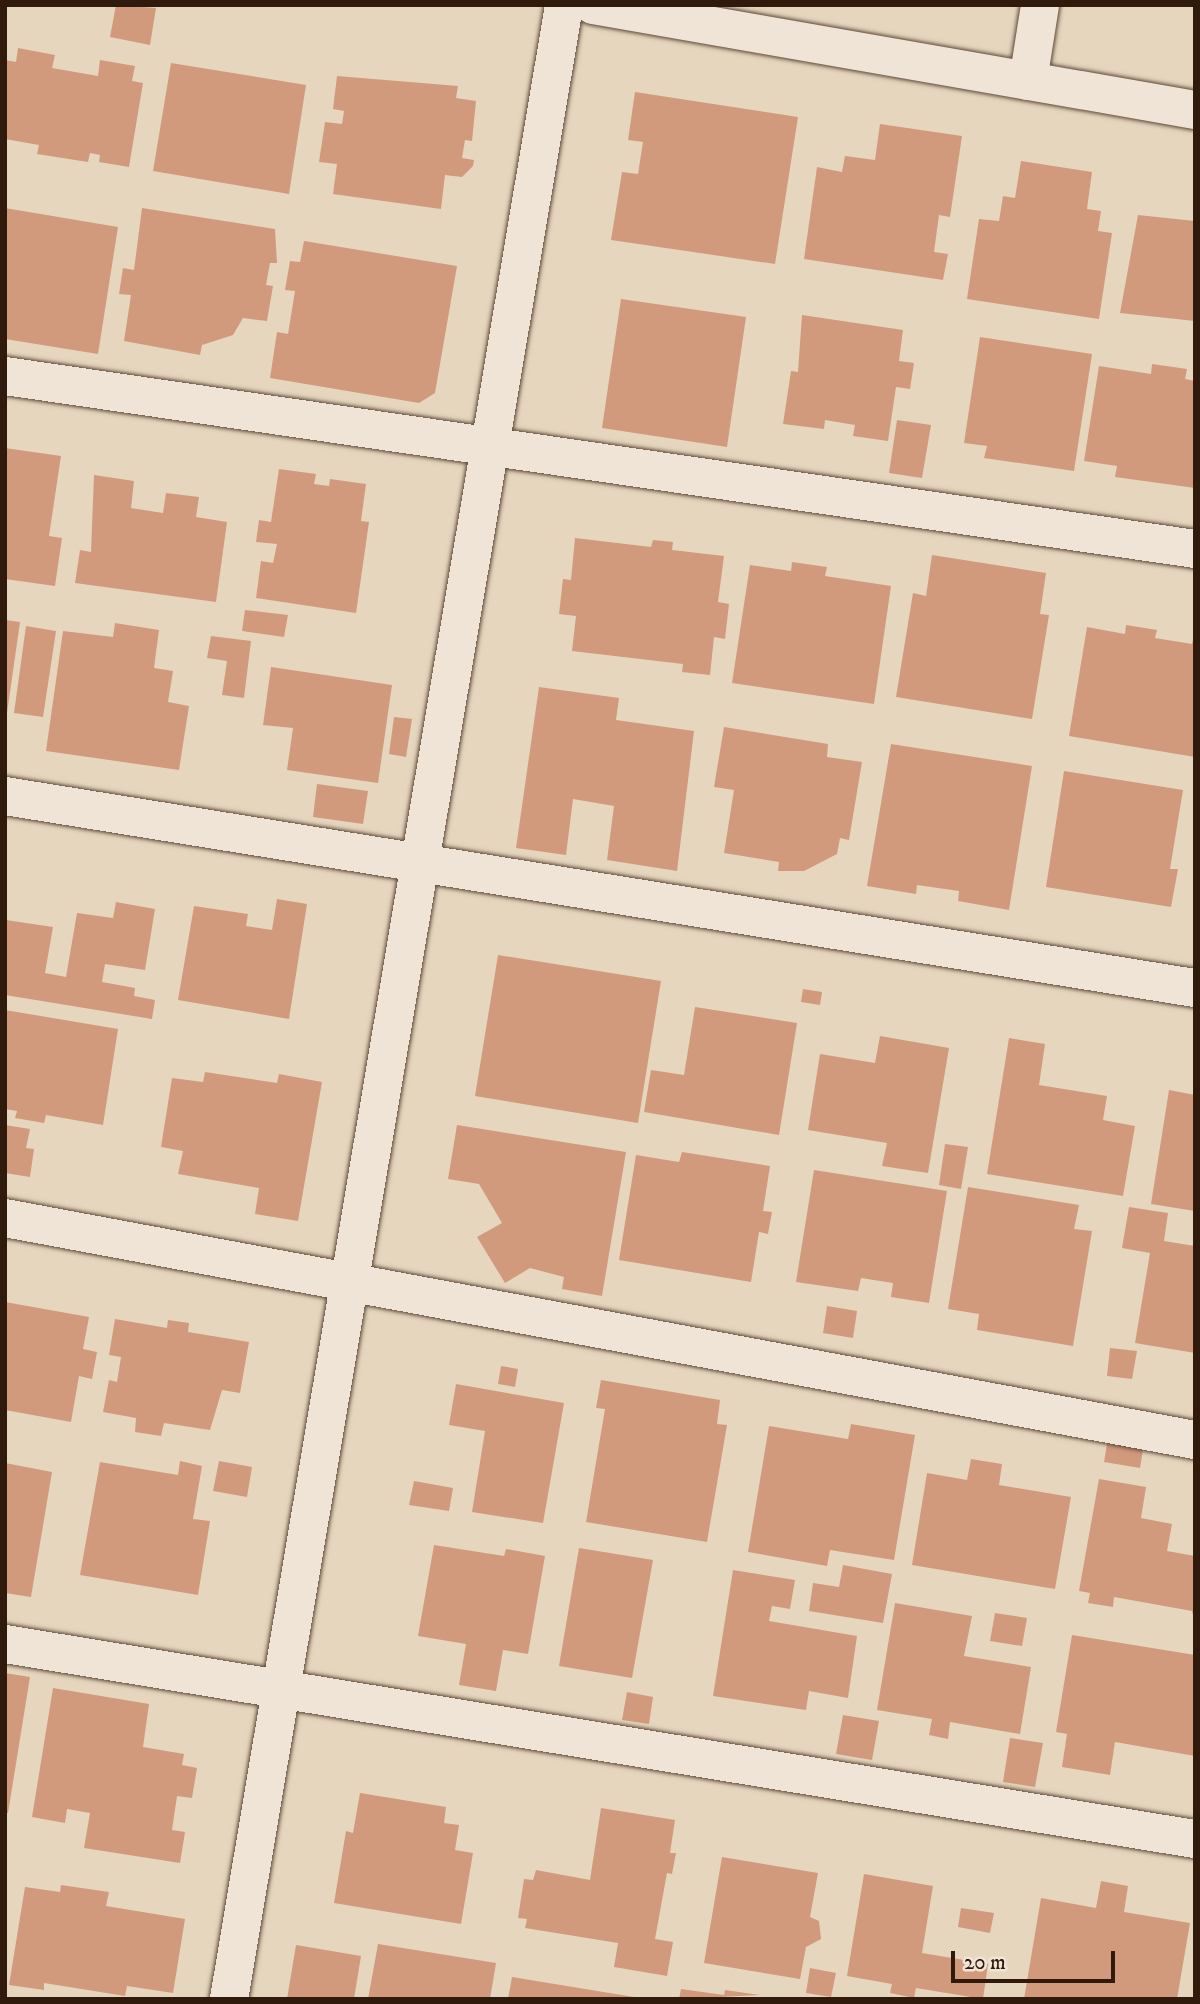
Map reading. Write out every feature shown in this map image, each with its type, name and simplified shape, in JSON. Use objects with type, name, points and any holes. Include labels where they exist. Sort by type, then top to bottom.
[{"type":"street","points":[[229,1999],[564,5]]},
{"type":"street","points":[[593,5],[1195,110]]},
{"type":"street","points":[[1028,81],[1040,5]]},
{"type":"street","points":[[5,376],[491,443],[1195,549]]},
{"type":"street","points":[[5,796],[1195,988]]},
{"type":"street","points":[[5,1218],[1195,1440]]},
{"type":"street","points":[[5,1644],[1195,1839]]},
{"type":"building","points":[[116,5],[156,8],[150,45],[110,37]]},
{"type":"building","points":[[18,48],[55,55],[52,68],[98,76],[100,60],[135,66],[132,81],[143,83],[129,167],[99,162],[100,155],[90,153],[88,162],[37,154],[39,145],[5,139],[5,60],[16,62]]},
{"type":"building","points":[[171,63],[306,85],[289,194],[153,171]]},
{"type":"building","points":[[337,76],[458,86],[456,98],[476,101],[472,141],[465,140],[462,158],[474,160],[473,166],[462,177],[445,175],[441,209],[333,194],[337,164],[319,162],[325,122],[342,124],[344,111],[333,109]]},
{"type":"building","points":[[635,92],[798,117],[775,264],[611,240],[622,172],[638,174],[643,142],[628,140]]},
{"type":"building","points":[[880,124],[962,136],[950,217],[939,215],[934,252],[948,254],[943,280],[804,259],[817,167],[842,172],[845,156],[875,160]]},
{"type":"building","points":[[1021,161],[1092,172],[1087,209],[1101,211],[1098,231],[1112,233],[1099,319],[967,299],[979,219],[999,221],[1003,196],[1015,198]]},
{"type":"building","points":[[5,208],[118,227],[98,354],[5,339]]},
{"type":"building","points":[[142,208],[275,229],[277,263],[270,263],[266,285],[273,286],[267,321],[243,318],[233,335],[202,345],[200,355],[124,341],[131,295],[119,294],[123,268],[134,270]]},
{"type":"building","points":[[1138,215],[1195,221],[1195,321],[1120,313]]},
{"type":"building","points":[[304,241],[457,266],[435,393],[419,403],[270,378],[277,332],[288,334],[295,291],[285,290],[290,261],[300,262]]},
{"type":"building","points":[[621,299],[746,317],[727,447],[602,428]]},
{"type":"building","points":[[802,315],[903,330],[899,361],[914,363],[910,389],[896,387],[888,441],[853,436],[855,425],[825,420],[824,429],[783,424],[791,371],[798,372]]},
{"type":"building","points":[[980,337],[1092,354],[1074,471],[984,458],[987,446],[964,443]]},
{"type":"building","points":[[1152,364],[1187,369],[1185,379],[1195,381],[1195,488],[1115,477],[1117,466],[1084,461],[1099,366],[1151,374]]},
{"type":"building","points":[[897,420],[931,425],[922,478],[889,473]]},
{"type":"building","points":[[5,448],[61,456],[49,536],[62,538],[55,586],[5,579]]},
{"type":"building","points":[[279,469],[316,474],[314,484],[329,486],[330,479],[366,484],[361,521],[369,522],[356,613],[256,598],[261,561],[273,563],[277,544],[256,542],[259,520],[271,522]]},
{"type":"building","points":[[94,475],[134,481],[131,508],[163,513],[166,493],[199,497],[196,517],[227,522],[216,602],[75,583],[80,550],[91,552]]},
{"type":"building","points":[[575,538],[651,547],[653,540],[673,542],[672,550],[724,556],[718,602],[729,604],[725,639],[714,637],[710,675],[682,672],[683,664],[572,651],[576,616],[559,614],[563,579],[571,580]]},
{"type":"building","points":[[932,555],[1046,573],[1040,614],[1049,615],[1032,719],[896,697],[913,593],[926,596]]},
{"type":"building","points":[[792,562],[827,567],[825,576],[891,586],[874,704],[732,683],[750,565],[791,571]]},
{"type":"building","points":[[245,610],[288,615],[284,637],[242,631]]},
{"type":"building","points":[[5,620],[20,622],[7,713],[5,713]]},
{"type":"building","points":[[115,623],[159,630],[154,668],[173,671],[168,702],[189,706],[179,770],[46,751],[63,631],[113,637]]},
{"type":"building","points":[[1126,625],[1157,630],[1155,638],[1192,644],[1195,632],[1195,757],[1069,736],[1087,627],[1125,634]]},
{"type":"building","points":[[26,626],[56,631],[43,717],[14,713]]},
{"type":"building","points":[[211,636],[251,641],[244,698],[222,695],[227,661],[207,658]]},
{"type":"building","points":[[271,667],[392,685],[378,783],[287,770],[293,728],[263,725]]},
{"type":"building","points":[[539,687],[619,698],[616,720],[694,731],[677,871],[607,860],[614,806],[573,799],[566,855],[516,848]]},
{"type":"building","points":[[394,717],[412,719],[406,757],[389,754]]},
{"type":"building","points":[[724,727],[828,744],[827,757],[862,762],[849,840],[840,838],[837,854],[804,871],[778,871],[779,862],[724,853],[734,790],[714,787]]},
{"type":"building","points":[[891,744],[1032,766],[1009,910],[958,901],[959,891],[917,885],[916,894],[867,886]]},
{"type":"building","points":[[1064,771],[1183,790],[1170,869],[1178,869],[1171,907],[1046,887]]},
{"type":"building","points":[[317,784],[368,791],[363,824],[313,817]]},
{"type":"building","points":[[277,899],[307,904],[289,1019],[178,1000],[194,906],[248,914],[246,926],[272,930]]},
{"type":"building","points":[[116,902],[155,909],[145,970],[105,964],[102,982],[135,988],[134,996],[155,1000],[152,1019],[5,995],[6,920],[53,927],[45,973],[66,977],[77,913],[113,918]]},
{"type":"building","points":[[498,955],[661,981],[638,1123],[475,1096]]},
{"type":"building","points":[[803,989],[822,992],[820,1005],[801,1002]]},
{"type":"building","points":[[695,1007],[797,1023],[779,1135],[644,1112],[651,1070],[684,1075]]},
{"type":"building","points":[[5,1010],[118,1029],[103,1125],[46,1115],[44,1123],[15,1118],[17,1111],[5,1109]]},
{"type":"building","points":[[880,1036],[949,1048],[928,1173],[882,1166],[887,1143],[808,1130],[820,1054],[875,1063]]},
{"type":"building","points":[[1009,1038],[1045,1044],[1039,1085],[1107,1096],[1103,1120],[1135,1126],[1123,1196],[987,1174]]},
{"type":"building","points":[[205,1072],[277,1083],[279,1074],[322,1082],[298,1221],[255,1214],[259,1188],[178,1174],[183,1151],[161,1147],[172,1078],[203,1082]]},
{"type":"building","points":[[1169,1090],[1195,1095],[1195,1211],[1151,1204]]},
{"type":"building","points":[[5,1125],[30,1129],[26,1148],[34,1149],[30,1177],[5,1173]]},
{"type":"building","points":[[457,1125],[626,1152],[602,1296],[562,1289],[564,1277],[530,1268],[505,1283],[477,1237],[502,1223],[479,1184],[448,1179]]},
{"type":"building","points":[[945,1144],[968,1147],[961,1189],[939,1185]]},
{"type":"building","points":[[682,1152],[770,1166],[763,1211],[772,1212],[768,1234],[759,1232],[751,1282],[619,1260],[636,1155],[679,1162]]},
{"type":"building","points":[[814,1170],[947,1191],[929,1303],[891,1297],[893,1283],[861,1278],[858,1291],[796,1282]]},
{"type":"building","points":[[968,1187],[1079,1205],[1074,1229],[1092,1231],[1073,1346],[977,1330],[979,1314],[948,1309]]},
{"type":"building","points":[[1129,1207],[1168,1213],[1164,1241],[1195,1246],[1195,1353],[1135,1343],[1150,1253],[1122,1248]]},
{"type":"building","points":[[5,1302],[89,1317],[83,1349],[97,1352],[92,1379],[79,1376],[71,1422],[5,1410]]},
{"type":"building","points":[[827,1306],[857,1311],[853,1338],[823,1333]]},
{"type":"building","points":[[115,1319],[167,1328],[168,1320],[189,1323],[188,1332],[249,1342],[240,1393],[222,1390],[210,1430],[164,1423],[161,1436],[135,1432],[136,1418],[103,1412],[109,1380],[117,1382],[121,1357],[109,1355]]},
{"type":"building","points":[[1110,1348],[1137,1351],[1132,1379],[1107,1376]]},
{"type":"building","points":[[501,1366],[518,1369],[515,1387],[498,1384]]},
{"type":"building","points":[[601,1380],[720,1400],[717,1424],[727,1425],[707,1542],[586,1522],[605,1409],[596,1408]]},
{"type":"building","points":[[456,1384],[564,1403],[543,1523],[472,1512],[485,1431],[449,1425]]},
{"type":"building","points":[[851,1424],[915,1435],[894,1560],[830,1550],[827,1566],[748,1552],[769,1426],[848,1439]]},
{"type":"building","points":[[1108,1438],[1144,1444],[1140,1468],[1104,1462]]},
{"type":"building","points":[[971,1459],[1002,1464],[999,1485],[1071,1497],[1055,1589],[912,1565],[927,1473],[967,1480]]},
{"type":"building","points":[[180,1461],[202,1466],[193,1519],[210,1521],[198,1595],[80,1575],[100,1462],[178,1475]]},
{"type":"building","points":[[219,1461],[252,1467],[247,1497],[213,1491]]},
{"type":"building","points":[[5,1463],[52,1472],[31,1597],[5,1593]]},
{"type":"building","points":[[1099,1479],[1146,1487],[1141,1518],[1172,1524],[1167,1551],[1195,1556],[1195,1624],[1192,1611],[1114,1597],[1113,1607],[1088,1603],[1090,1593],[1079,1591]]},
{"type":"building","points":[[414,1481],[453,1488],[449,1511],[409,1505]]},
{"type":"building","points":[[434,1545],[504,1556],[506,1549],[545,1556],[528,1654],[503,1650],[496,1691],[459,1685],[466,1644],[418,1636]]},
{"type":"building","points":[[579,1548],[653,1560],[632,1678],[559,1666]]},
{"type":"building","points":[[843,1565],[892,1574],[883,1623],[809,1611],[813,1583],[839,1587]]},
{"type":"building","points":[[733,1570],[795,1580],[790,1609],[772,1606],[769,1621],[857,1636],[848,1698],[809,1691],[806,1710],[713,1696]]},
{"type":"building","points":[[895,1603],[972,1616],[964,1656],[1031,1667],[1020,1734],[950,1722],[948,1739],[929,1735],[932,1719],[877,1710]]},
{"type":"building","points":[[995,1613],[1027,1618],[1022,1646],[990,1641]]},
{"type":"building","points":[[1072,1635],[1195,1655],[1195,1756],[1115,1742],[1110,1775],[1062,1767],[1067,1734],[1056,1732]]},
{"type":"building","points":[[5,1673],[30,1677],[8,1813],[5,1813]]},
{"type":"building","points":[[53,1688],[149,1704],[143,1747],[184,1754],[182,1765],[197,1768],[192,1798],[177,1796],[172,1830],[185,1832],[180,1863],[84,1848],[90,1813],[67,1809],[65,1823],[32,1817]]},
{"type":"building","points":[[627,1692],[653,1697],[649,1724],[622,1720]]},
{"type":"building","points":[[843,1715],[879,1721],[872,1760],[836,1754]]},
{"type":"building","points":[[1010,1738],[1043,1743],[1035,1787],[1003,1782]]},
{"type":"building","points":[[360,1793],[446,1807],[444,1823],[459,1825],[455,1850],[473,1853],[461,1924],[334,1903],[346,1831],[353,1833]]},
{"type":"building","points":[[601,1808],[675,1820],[670,1853],[676,1853],[672,1874],[667,1873],[655,1939],[673,1942],[667,1976],[614,1967],[618,1943],[525,1928],[527,1919],[518,1918],[524,1879],[533,1880],[536,1870],[590,1880]]},
{"type":"building","points":[[722,1857],[818,1873],[810,1917],[819,1921],[821,1939],[806,1947],[800,1979],[704,1963]]},
{"type":"building","points":[[864,1874],[933,1886],[922,1953],[988,1964],[983,1999],[916,1988],[914,1998],[890,1993],[892,1984],[847,1976]]},
{"type":"building","points":[[1101,1881],[1128,1886],[1124,1912],[1190,1923],[1177,1999],[1024,1999],[1041,1898],[1096,1908]]},
{"type":"building","points":[[61,1885],[109,1892],[106,1906],[185,1919],[173,1993],[127,1986],[125,1996],[44,1983],[44,1990],[9,1985],[25,1887],[60,1892]]},
{"type":"building","points":[[961,1908],[994,1913],[990,1933],[958,1927]]},
{"type":"building","points":[[378,1944],[496,1963],[490,1999],[368,1999]]},
{"type":"building","points":[[296,1945],[361,1956],[354,1999],[287,1999]]},
{"type":"building","points":[[810,1968],[836,1973],[831,1997],[806,1993]]},
{"type":"building","points":[[512,1977],[634,1997],[634,1999],[508,1999]]},
{"type":"building","points":[[681,1989],[724,1995],[725,1990],[760,1995],[679,1999]]}]
